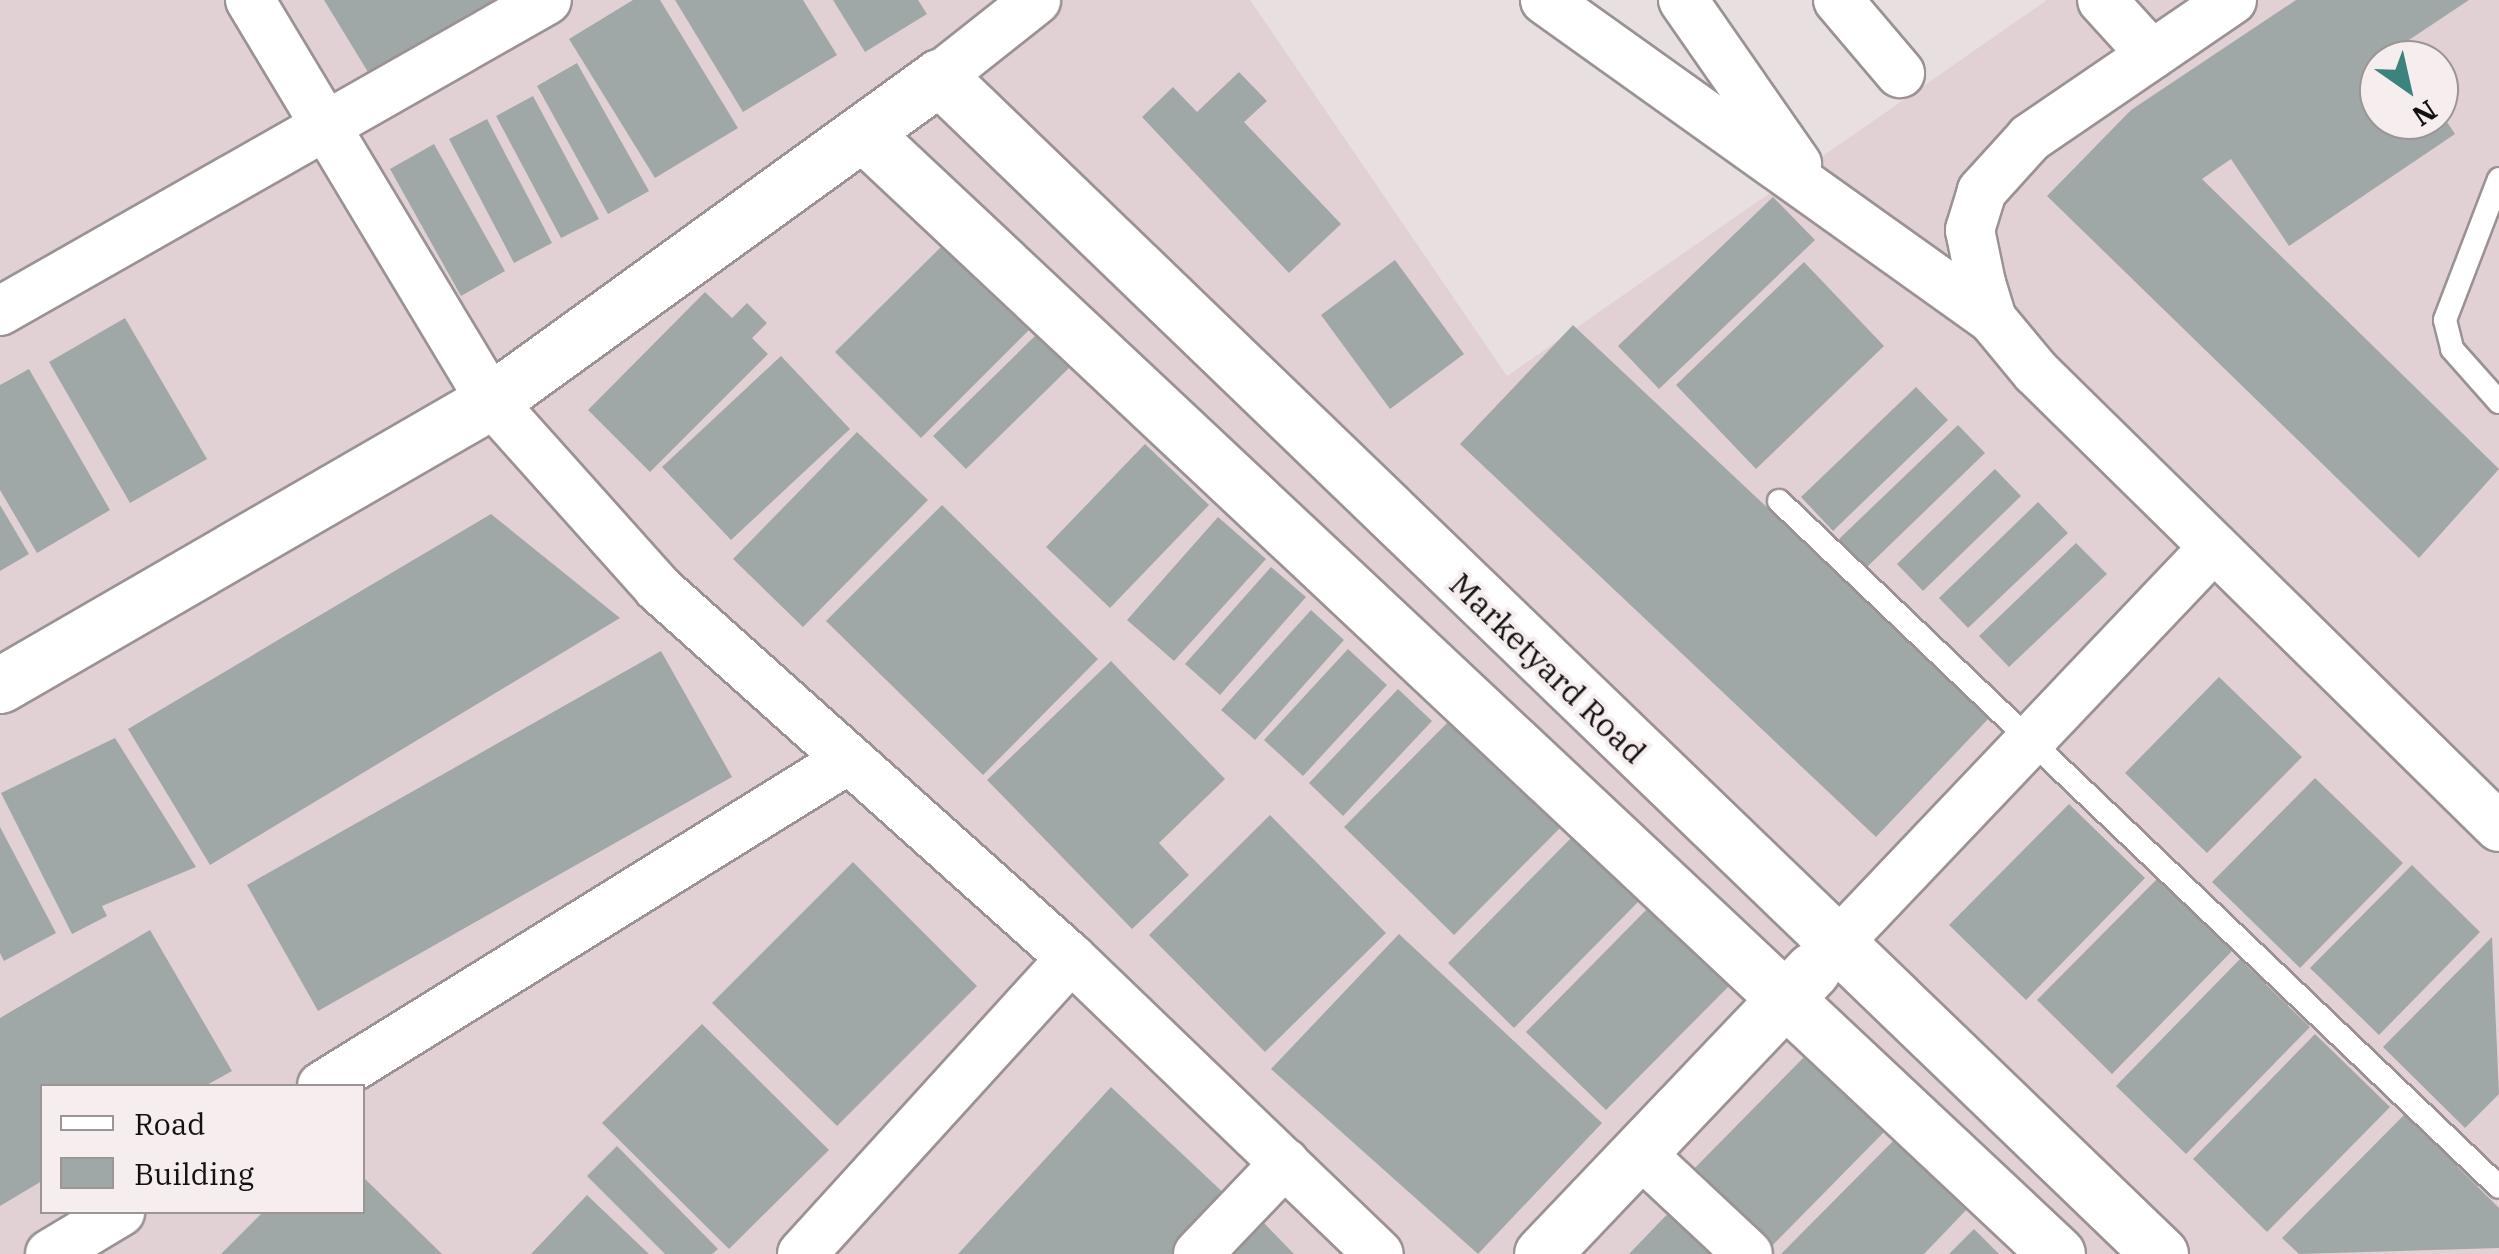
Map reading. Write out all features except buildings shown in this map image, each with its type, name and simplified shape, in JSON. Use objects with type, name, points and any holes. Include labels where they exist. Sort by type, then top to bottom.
[{"type":"street","points":[[250,0],[492,401],[658,588],[846,761],[1071,958],[1379,1254]]},
{"type":"street","points":[[0,312],[548,0]]},
{"type":"street","points":[[0,685],[492,401],[865,135],[1036,0]]},
{"type":"street","points":[[1546,0],[1992,319],[2214,548],[2499,827]]},
{"type":"street","points":[[1683,0],[1797,158],[1797,177]]},
{"type":"street","points":[[1838,0],[1900,72]]},
{"type":"street","points":[[2102,0],[2152,55]]},
{"type":"street","points":[[1992,319],[1970,230],[1982,191],[2030,138],[2232,0]]},
{"type":"street","name":"Marketyard Road","points":[[939,78],[1835,946],[2160,1254]]},
{"type":"street","points":[[865,135],[2056,1254]]},
{"type":"street","points":[[1542,1254],[2214,548]]},
{"type":"street","points":[[325,1084],[846,761]]},
{"type":"street","points":[[802,1254],[1071,958]]},
{"type":"street","points":[[1639,1152],[1748,1254]]},
{"type":"street","points":[[1198,1254],[1284,1163]]},
{"type":"street","points":[[71,1249],[117,1214]]},
{"type":"lane","points":[[2499,179],[2445,320],[2452,349],[2499,402]]},
{"type":"lane","points":[[1779,501],[2034,736],[2499,1187]]},
{"type":"shaded area","points":[[0,0],[1250,0],[1507,376],[2047,0],[2499,0],[2499,1254],[0,1254]]}]
